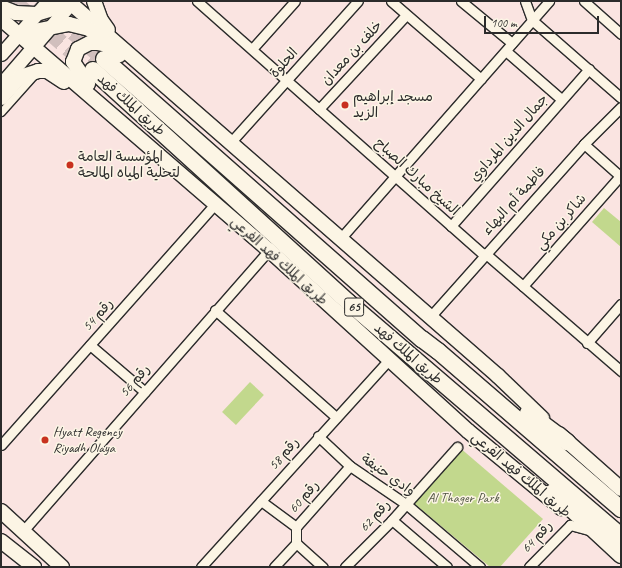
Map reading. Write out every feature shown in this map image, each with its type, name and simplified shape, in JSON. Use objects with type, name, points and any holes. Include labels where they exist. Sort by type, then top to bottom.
[{"type":"highway","name":"طريق الملك فهد","points":[[621,509],[438,351],[98,64],[460,400],[621,536]]},
{"type":"highway","points":[[438,351],[469,366],[543,427],[567,442]]},
{"type":"highway","points":[[460,400],[482,427],[621,555]]},
{"type":"main road","points":[[1,54],[48,1]]},
{"type":"main road","points":[[94,1],[101,20],[108,31],[160,83]]},
{"type":"main road","points":[[1,7],[16,13],[36,14],[71,2]]},
{"type":"main road","points":[[71,2],[160,83],[500,377],[567,442],[619,486]]},
{"type":"main road","points":[[1,84],[71,2]]},
{"type":"main road","points":[[1,19],[139,136]]},
{"type":"main road","points":[[19,34],[68,24],[89,29],[160,83]]},
{"type":"main road","points":[[139,136],[126,118],[79,74],[73,62],[76,51],[90,43],[107,45],[160,83]]},
{"type":"main road","points":[[1,98],[20,77],[38,71],[47,71],[58,77],[85,100],[103,105]]},
{"type":"main road","name":"طريق الملك فهد الفرعي","points":[[139,136],[269,250],[468,431],[589,531],[621,555]]},
{"type":"main road","points":[[1,511],[60,566]]},
{"type":"main road","points":[[1,541],[34,567]]},
{"type":"street","points":[[252,49],[295,1]]},
{"type":"street","name":"الحلوة","points":[[230,144],[358,1]]},
{"type":"street","points":[[391,1],[481,79]]},
{"type":"street","points":[[462,1],[512,43]]},
{"type":"street","points":[[525,1],[532,20],[621,98]]},
{"type":"street","points":[[340,239],[397,177],[481,79],[507,52],[512,43],[549,1]]},
{"type":"street","points":[[584,1],[620,32]]},
{"type":"street","name":"الشيخ مبارك الصباح","points":[[202,3],[286,81],[451,226],[482,253],[486,254],[621,371]]},
{"type":"street","name":"خلف بن معدان","points":[[319,110],[406,15]]},
{"type":"street","points":[[507,52],[561,99]]},
{"type":"street","name":"جمال الدين المرداوي","points":[[451,226],[561,99],[589,69]]},
{"type":"street","points":[[1,112],[38,71]]},
{"type":"street","name":"فاطمة أم البهاء","points":[[430,317],[584,144],[621,107]]},
{"type":"street","points":[[584,144],[620,176]]},
{"type":"street","name":"شاكر بن مكي","points":[[522,286],[620,176]]},
{"type":"street","name":"رقم 54","points":[[1,445],[215,204]]},
{"type":"street","name":"رقم 56","points":[[23,531],[269,250]]},
{"type":"street","points":[[587,343],[621,304]]},
{"type":"street","points":[[215,310],[336,417]]},
{"type":"street","points":[[90,344],[145,392]]},
{"type":"street","name":"رقم 58","points":[[205,566],[318,436],[389,360]]},
{"type":"street","name":"وادي حنيفة","points":[[318,436],[350,466],[406,504],[480,567]]},
{"type":"street","name":"رقم 62","points":[[345,567],[392,520],[456,447]]},
{"type":"street","name":"رقم 60","points":[[296,543],[296,527],[350,466]]},
{"type":"street","points":[[261,501],[296,527]]},
{"type":"street","points":[[392,520],[447,567]]},
{"type":"street","name":"رقم 64","points":[[528,567],[563,530],[570,525],[589,531]]},
{"type":"street","points":[[274,567],[296,543],[323,567]]},
{"type":"green space","points":[[604,208],[621,222],[621,247],[592,222]]},
{"type":"green space","points":[[250,382],[264,395],[236,425],[222,412]]},
{"type":"green space","name":"Al Thager Park","points":[[459,447],[543,519],[500,567],[490,567],[410,500]]},
{"type":"tunnel","points":[[13,1],[93,70]]},
{"type":"tunnel","points":[[37,1],[104,59]]},
{"type":"place","name":"مسجد إبراهيم الزيد","points":[[345,105]]},
{"type":"place","name":"المؤسسة العامة لتحلية المياه المالحة","points":[[70,165]]},
{"type":"place","name":"Hyatt Regency Riyadh Olaya","points":[[45,440]]}]
